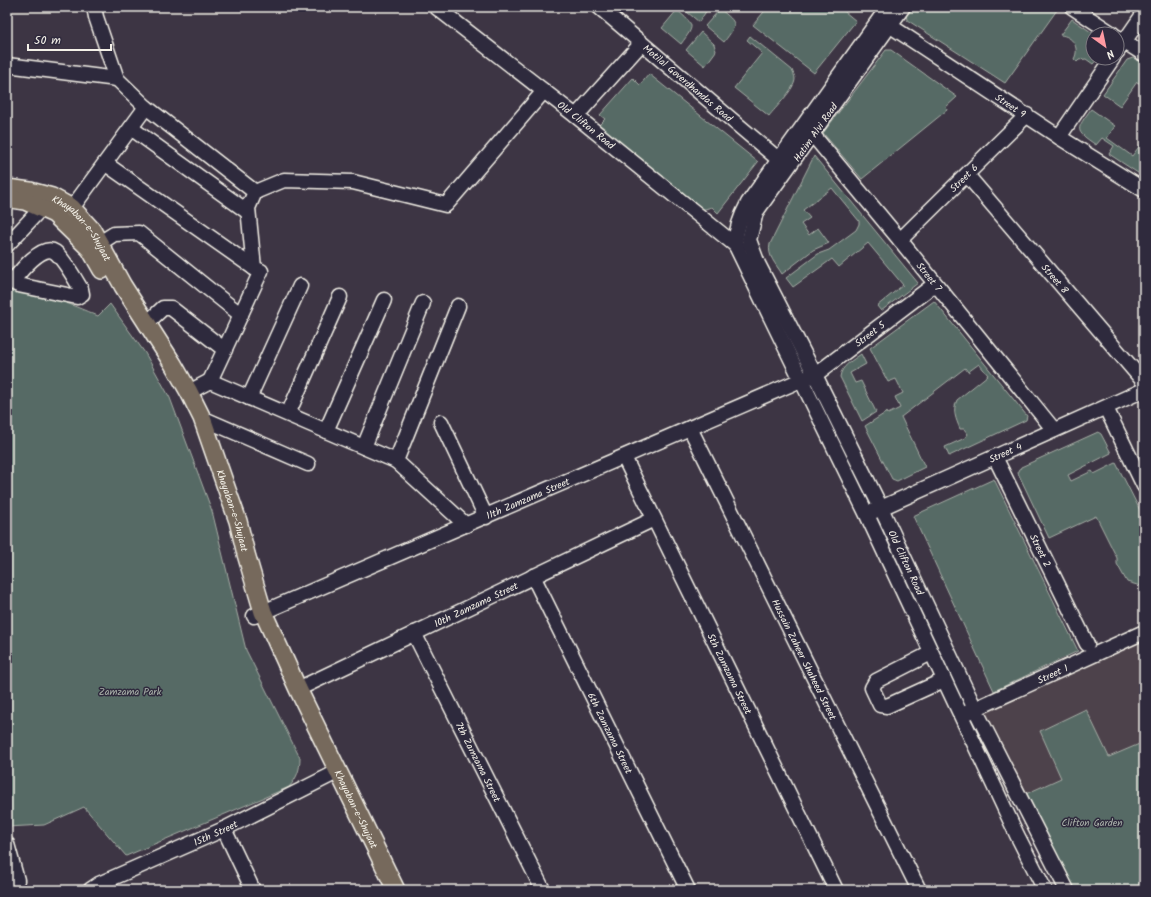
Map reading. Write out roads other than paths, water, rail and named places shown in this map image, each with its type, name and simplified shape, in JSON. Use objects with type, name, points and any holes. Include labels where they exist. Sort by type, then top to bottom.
[{"type":"main road","name":"Khayaban-e-Shujaat","points":[[7,188],[30,191],[47,202],[54,214],[90,249],[176,387],[187,409],[218,491],[276,667],[396,890]]},
{"type":"main road","name":"Khayaban-e-Shujaat","points":[[7,198],[47,202],[72,208],[92,230],[123,286],[173,364],[189,392],[202,418],[238,522],[259,614],[298,689],[334,774],[342,804],[385,890]]},
{"type":"street","points":[[94,7],[117,79],[146,107],[255,192]]},
{"type":"street","name":"Old Clifton Road","points":[[436,7],[576,116],[758,264],[816,375],[881,508],[975,709],[1067,890]]},
{"type":"street","name":"Motilal Goverdhandas Road","points":[[599,7],[778,160]]},
{"type":"street","name":"Hatim Alvi Road","points":[[884,22],[888,7]]},
{"type":"street","name":"Hatim Alvi Road","points":[[758,264],[749,240],[756,212],[808,130],[884,22],[903,7]]},
{"type":"street","points":[[1072,7],[1098,26]]},
{"type":"street","points":[[1125,33],[1144,13]]},
{"type":"street","name":"Street 9","points":[[884,22],[1059,137],[1144,190]]},
{"type":"street","points":[[576,116],[641,44]]},
{"type":"street","points":[[1125,44],[1144,54]]},
{"type":"street","points":[[7,65],[117,79]]},
{"type":"street","points":[[1059,137],[1108,66]]},
{"type":"street","points":[[254,268],[248,208],[255,192],[284,180],[353,182],[446,205],[544,91]]},
{"type":"street","points":[[72,208],[106,164],[146,107]]},
{"type":"street","name":"Street 6","points":[[900,240],[1027,115]]},
{"type":"street","points":[[131,128],[248,212]]},
{"type":"street","name":"Hatim Alvi Road","points":[[778,160],[808,130]]},
{"type":"street","name":"Street 7","points":[[808,130],[900,240],[1054,430]]},
{"type":"street","points":[[735,244],[736,233],[743,211],[778,160]]},
{"type":"street","points":[[106,164],[254,268],[261,271],[210,381],[189,392]]},
{"type":"street","name":"Street 8","points":[[967,175],[1144,382]]},
{"type":"street","points":[[7,245],[47,202]]},
{"type":"street","points":[[100,243],[114,234],[139,233],[241,315]]},
{"type":"street","name":"Old Clifton Road","points":[[735,244],[867,514],[1017,835],[1045,890]]},
{"type":"street","points":[[49,250],[54,251],[60,257],[81,288],[82,294],[77,297],[18,285],[9,280],[33,258],[49,250]]},
{"type":"street","name":"Street 5","points":[[801,380],[816,375],[935,284]]},
{"type":"street","points":[[249,398],[300,286]]},
{"type":"street","points":[[288,414],[340,297]]},
{"type":"street","points":[[326,431],[384,300]]},
{"type":"street","points":[[364,447],[423,303]]},
{"type":"street","points":[[396,461],[458,306]]},
{"type":"street","points":[[146,324],[163,308],[171,308],[225,350]]},
{"type":"street","name":"11th Zamzama Street","points":[[259,614],[466,526],[801,380]]},
{"type":"street","points":[[210,381],[396,461],[466,526]]},
{"type":"street","name":"Street 4","points":[[867,514],[1144,390]]},
{"type":"street","points":[[1106,408],[1144,486]]},
{"type":"street","points":[[202,418],[308,464]]},
{"type":"street","points":[[441,422],[486,517]]},
{"type":"street","name":"Hussain Zaheer Shaheed Street","points":[[690,428],[919,890]]},
{"type":"street","name":"5th Zamzama Street","points":[[624,457],[836,890]]},
{"type":"street","name":"Street 2","points":[[995,457],[1087,644]]},
{"type":"street","name":"10th Zamzama Street","points":[[298,689],[654,519]]},
{"type":"street","name":"6th Zamzama Street","points":[[534,576],[688,890]]},
{"type":"street","name":"Street 1","points":[[961,716],[1144,632]]},
{"type":"street","name":"7th Zamzama Street","points":[[414,633],[543,890]]},
{"type":"street","points":[[931,653],[876,681],[872,688],[880,704],[887,706],[944,680]]},
{"type":"street","name":"15th Street","points":[[97,888],[224,829],[334,774]]},
{"type":"street","points":[[224,829],[253,890]]},
{"type":"street","points":[[7,844],[10,862],[17,880],[13,885],[7,888]]},
{"type":"park label","name":"Zamzama Park","points":[[130,691]]},
{"type":"park label","name":"Clifton Garden","points":[[1092,822]]}]
